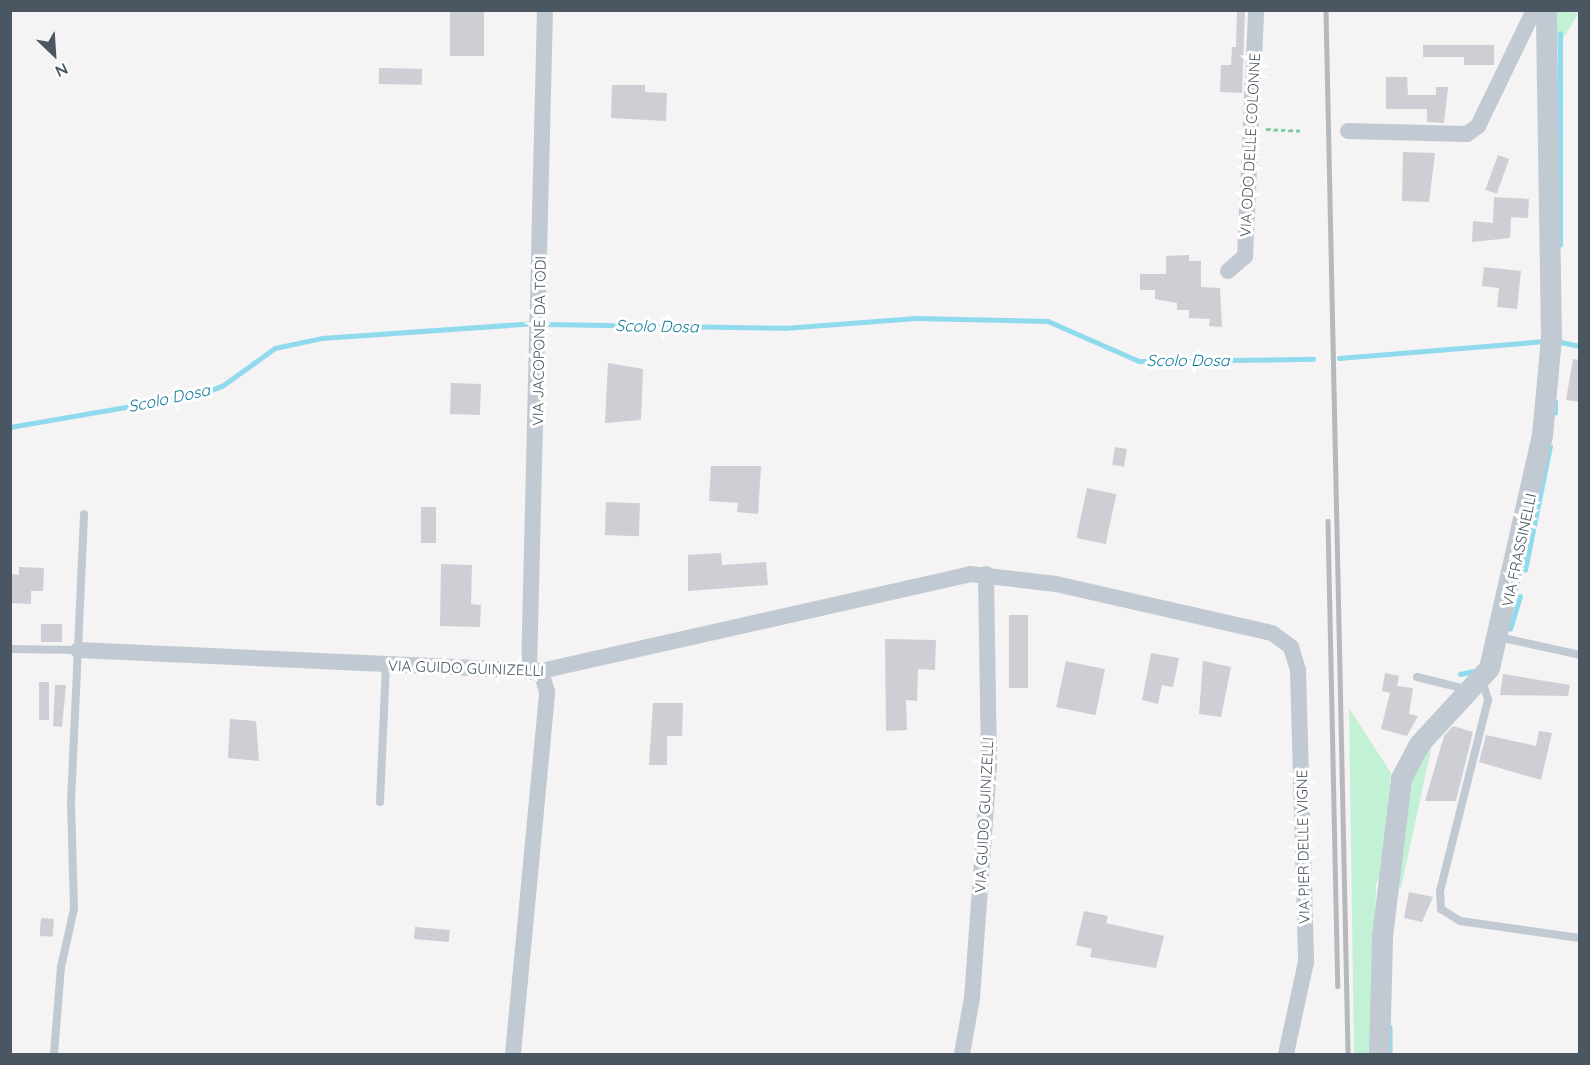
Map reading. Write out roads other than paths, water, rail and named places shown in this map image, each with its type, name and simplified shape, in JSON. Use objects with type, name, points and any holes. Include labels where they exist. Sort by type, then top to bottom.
[{"type":"street","name":"VIA JACOPONE DA TODI","points":[[513,1054],[547,692],[535,672],[545,10]]},
{"type":"street","name":"VIA ODO DELLE COLONNE","points":[[1228,271],[1245,256],[1256,10]]},
{"type":"street","points":[[1348,131],[1467,134],[1478,126],[1534,10]]},
{"type":"street","name":"VIA FRASSINELLI","points":[[1379,1054],[1382,925],[1401,778],[1419,744],[1477,685],[1500,637],[1535,476],[1550,348],[1546,10]]},
{"type":"street","name":"VIA GUIDO GUINIZELLI","points":[[962,1054],[972,998],[989,766],[986,574]]},
{"type":"street","name":"VIA GUIDO GUINIZELLI","points":[[78,650],[535,672],[954,576],[986,574],[1056,584],[1272,633],[1286,641]]},
{"type":"street","name":"VIA PIER DELLE VIGNE","points":[[1286,641],[1298,670],[1306,962],[1287,1054]]},
{"type":"lane","points":[[54,1054],[62,967],[74,909],[71,802],[84,514]]},
{"type":"lane","points":[[1500,637],[1580,655]]},
{"type":"lane","points":[[10,649],[78,650]]},
{"type":"lane","points":[[380,802],[386,666]]},
{"type":"lane","points":[[1417,677],[1477,685],[1488,700],[1440,891],[1441,909],[1460,921],[1580,938]]},
{"type":"waterway","points":[[1560,34],[1560,245]]},
{"type":"waterway","name":"Scolo Dosa","points":[[542,324],[784,328],[916,318],[1048,321],[1139,361],[1313,359]]},
{"type":"waterway","name":"Scolo Dosa","points":[[10,427],[201,394],[222,386],[275,348],[322,338],[534,323]]},
{"type":"waterway","name":"Scolo Dosa","points":[[1339,358],[1544,341]]},
{"type":"waterway","name":"Scolo Dosa","points":[[1556,341],[1580,346]]},
{"type":"waterway","points":[[1555,402],[1555,413]]},
{"type":"waterway","points":[[1525,570],[1550,446]]},
{"type":"waterway","points":[[1510,629],[1520,596]]},
{"type":"waterway","points":[[1460,674],[1474,671]]},
{"type":"waterway","points":[[1390,1027],[1390,1054]]},
{"type":"railway","points":[[1326,10],[1348,1054]]},
{"type":"railway","points":[[1328,521],[1338,986]]}]
